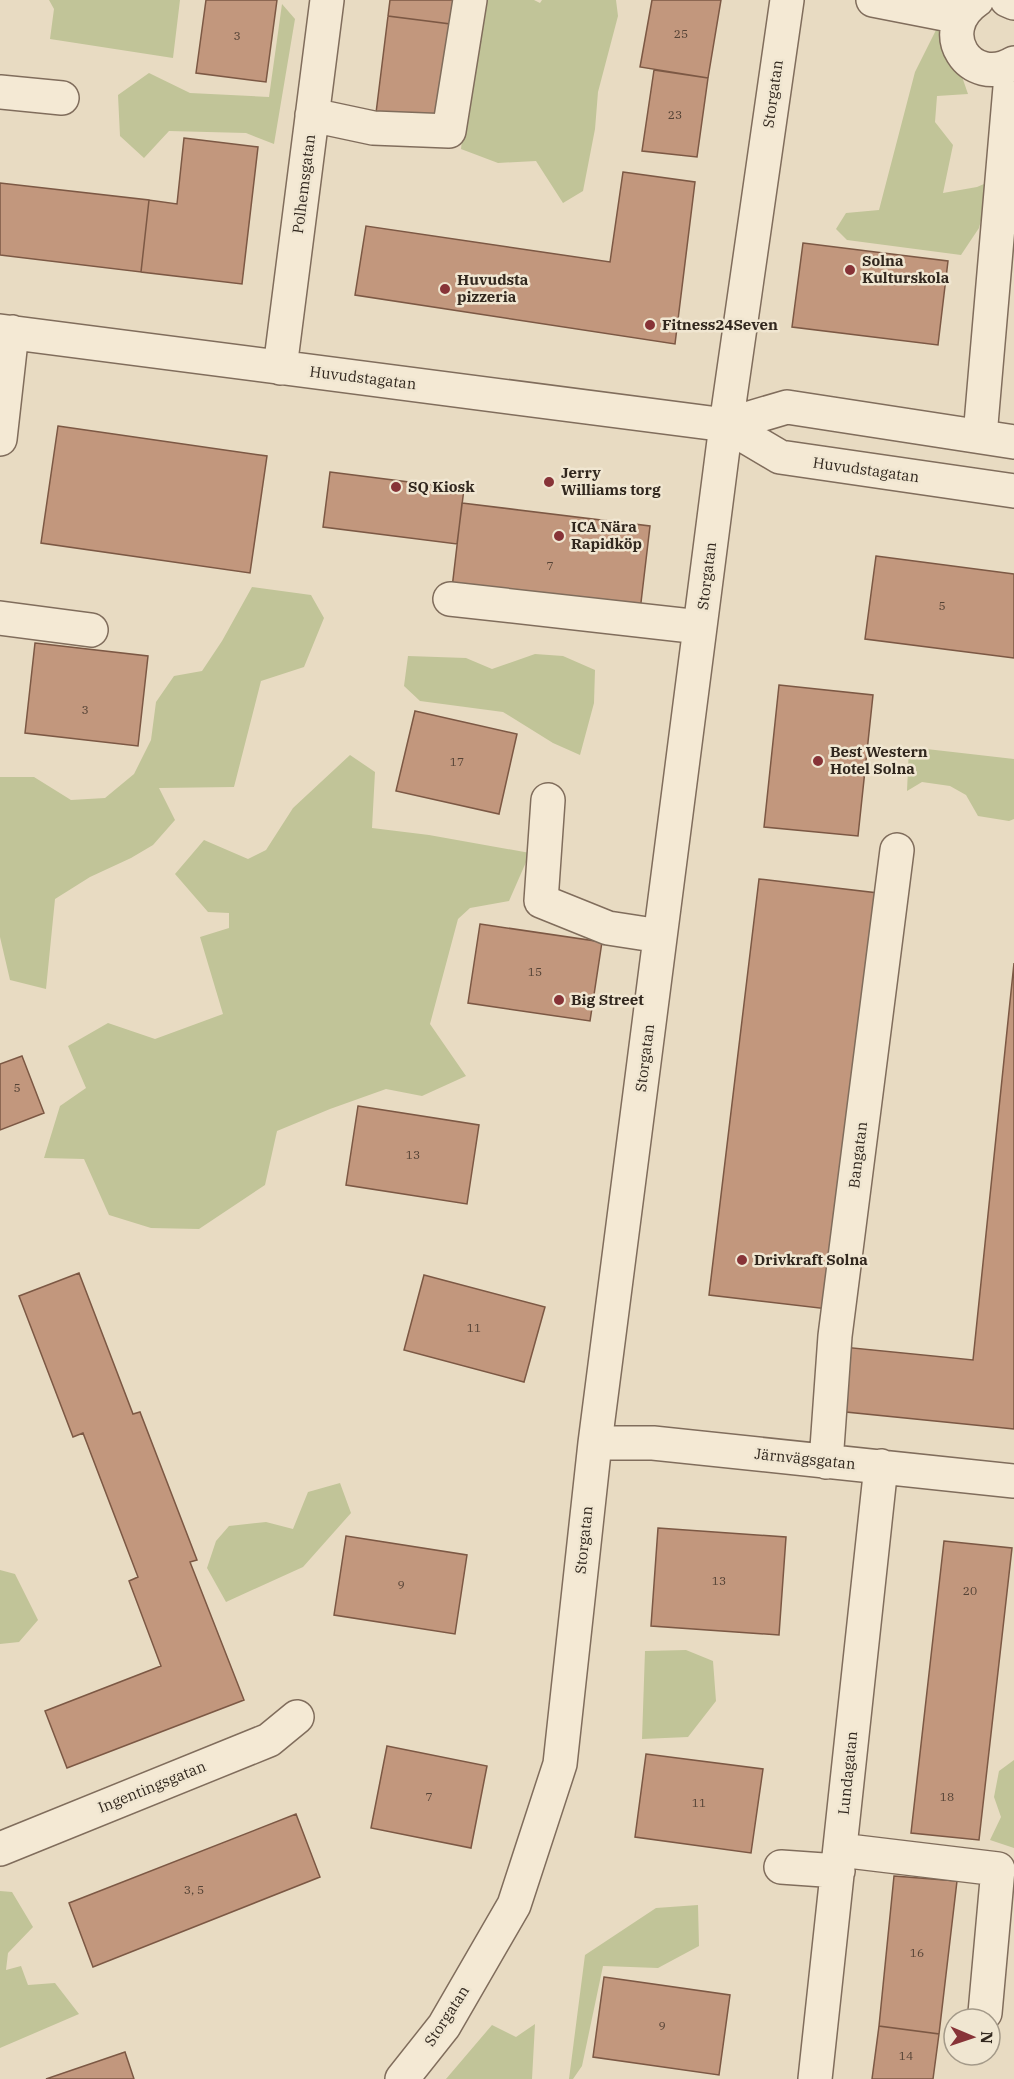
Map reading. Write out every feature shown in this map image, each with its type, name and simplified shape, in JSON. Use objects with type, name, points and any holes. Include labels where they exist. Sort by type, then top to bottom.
[{"type":"street","name":"Polhemsgatan","points":[[280,368],[327,0]]},
{"type":"street","points":[[312,115],[373,128],[449,131],[470,0]]},
{"type":"street","name":"Storgatan","points":[[402,2079],[444,2026],[514,1905],[560,1764],[595,1443],[660,936],[726,425],[787,0]]},
{"type":"street","points":[[873,0],[969,8],[956,28],[961,51],[968,60],[978,67],[989,70],[1001,69],[1013,64],[980,436]]},
{"type":"street","points":[[1007,0],[1014,3]]},
{"type":"street","points":[[0,92],[62,98]]},
{"type":"street","points":[[0,439],[6,332]]},
{"type":"street","name":"Huvudstagatan","points":[[6,332],[726,425],[780,457],[1014,491]]},
{"type":"street","name":"Huvudstagatan","points":[[726,425],[787,407],[1014,442]]},
{"type":"street","points":[[450,599],[700,627]]},
{"type":"street","points":[[0,618],[91,630]]},
{"type":"street","points":[[548,800],[541,901],[608,928],[660,936]]},
{"type":"street","name":"Bangatan","points":[[826,1462],[837,1324],[897,850]]},
{"type":"street","name":"Järnvägsgatan","points":[[595,1443],[653,1443],[1014,1481]]},
{"type":"street","name":"Lundagatan","points":[[815,2079],[881,1466]]},
{"type":"street","name":"Ingentingsgatan","points":[[0,1849],[269,1740],[297,1717]]},
{"type":"street","points":[[781,1867],[839,1861],[998,1869],[986,2007]]},
{"type":"green space","points":[[49,0],[180,0],[173,58],[50,39],[54,9]]},
{"type":"green space","points":[[477,0],[534,0],[540,3],[542,0],[616,0],[618,16],[598,92],[595,129],[583,191],[563,203],[536,161],[498,163],[461,149]]},
{"type":"green space","points":[[282,4],[295,19],[274,144],[246,133],[169,131],[144,158],[120,136],[118,95],[149,73],[190,93],[269,97]]},
{"type":"green space","points":[[937,28],[958,65],[968,94],[937,96],[935,122],[953,145],[943,193],[977,187],[991,181],[979,228],[961,255],[847,240],[836,229],[846,213],[879,210],[915,72]]},
{"type":"green space","points":[[252,587],[311,595],[324,618],[304,667],[261,681],[234,787],[159,788],[175,820],[153,845],[90,877],[55,899],[46,989],[10,980],[0,937],[0,777],[34,777],[71,800],[105,798],[134,774],[151,740],[156,702],[174,676],[202,671],[222,641]]},
{"type":"green space","points":[[535,654],[563,656],[595,670],[594,703],[580,755],[553,743],[503,712],[420,701],[404,686],[408,656],[466,658],[492,669]]},
{"type":"green space","points":[[909,747],[1014,759],[1014,819],[1009,821],[978,816],[966,795],[950,786],[922,782],[907,791]]},
{"type":"green space","points":[[350,755],[375,772],[372,828],[429,835],[530,853],[509,901],[470,908],[458,919],[430,1024],[466,1076],[422,1096],[386,1089],[277,1131],[265,1185],[199,1229],[151,1228],[109,1215],[84,1159],[44,1158],[60,1106],[86,1088],[68,1046],[108,1023],[155,1039],[223,1014],[200,937],[229,928],[229,913],[208,912],[175,874],[204,840],[248,859],[266,850],[293,808]]},
{"type":"green space","points":[[340,1483],[351,1513],[303,1567],[226,1602],[207,1568],[216,1541],[229,1526],[266,1522],[293,1529],[308,1492]]},
{"type":"green space","points":[[0,1570],[15,1574],[38,1620],[19,1642],[0,1644]]},
{"type":"green space","points":[[686,1650],[713,1661],[716,1701],[688,1737],[642,1739],[645,1651]]},
{"type":"green space","points":[[1014,1760],[1014,1848],[990,1840],[1001,1817],[994,1797],[999,1771]]},
{"type":"green space","points":[[0,1891],[12,1892],[33,1927],[8,1953],[6,1970],[21,1966],[28,1985],[55,1983],[79,2014],[0,2048]]},
{"type":"green space","points":[[698,1905],[699,1946],[658,1968],[603,1966],[582,2066],[573,2079],[569,2079],[585,1955],[656,1908]]},
{"type":"green space","points":[[535,2024],[532,2079],[446,2079],[492,2025],[516,2037]]},
{"type":"building","points":[[206,0],[277,0],[266,82],[196,73]]},
{"type":"building","points":[[390,0],[461,0],[458,25],[388,16]]},
{"type":"building","points":[[652,0],[721,0],[708,78],[640,67]]},
{"type":"building","points":[[388,16],[458,25],[445,122],[376,113]]},
{"type":"building","points":[[654,70],[708,78],[697,157],[642,151]]},
{"type":"building","points":[[184,138],[258,147],[242,284],[141,272],[149,200],[177,204]]},
{"type":"building","points":[[623,172],[695,182],[675,344],[355,295],[366,226],[610,262]]},
{"type":"building","points":[[0,183],[149,200],[141,272],[0,255]]},
{"type":"building","points":[[803,243],[948,261],[938,345],[792,327]]},
{"type":"building","points":[[58,426],[267,456],[250,573],[41,543]]},
{"type":"building","points":[[330,472],[464,489],[457,544],[323,527]]},
{"type":"building","points":[[462,503],[650,526],[640,611],[452,588]]},
{"type":"building","points":[[876,556],[1014,574],[1014,658],[865,639]]},
{"type":"building","points":[[35,643],[148,656],[138,746],[25,733]]},
{"type":"building","name":"Best Western Hotel Solna","points":[[779,685],[873,695],[858,836],[764,827]]},
{"type":"building","points":[[415,711],[517,734],[499,814],[396,791]]},
{"type":"building","points":[[759,879],[878,893],[828,1309],[709,1295]]},
{"type":"building","points":[[480,924],[602,942],[590,1021],[468,1003]]},
{"type":"building","points":[[1014,963],[1014,1429],[836,1411],[843,1347],[973,1360]]},
{"type":"building","points":[[22,1056],[44,1113],[0,1130],[0,1064]]},
{"type":"building","points":[[358,1106],[479,1125],[467,1204],[346,1185]]},
{"type":"building","points":[[79,1273],[133,1414],[140,1412],[197,1560],[190,1562],[244,1700],[67,1768],[45,1711],[161,1666],[129,1581],[138,1577],[83,1433],[73,1437],[19,1296]]},
{"type":"building","points":[[424,1275],[545,1307],[524,1382],[404,1350]]},
{"type":"building","points":[[658,1528],[786,1537],[779,1635],[651,1626]]},
{"type":"building","points":[[346,1536],[467,1555],[455,1634],[334,1615]]},
{"type":"building","points":[[944,1541],[1012,1548],[979,1840],[911,1833]]},
{"type":"building","points":[[387,1746],[487,1766],[471,1848],[371,1828]]},
{"type":"building","points":[[646,1754],[763,1769],[751,1853],[635,1837]]},
{"type":"building","points":[[296,1814],[320,1877],[93,1967],[69,1903]]},
{"type":"building","points":[[894,1876],[957,1881],[939,2034],[879,2026]]},
{"type":"building","points":[[604,1977],[730,1995],[719,2075],[593,2057]]},
{"type":"building","points":[[879,2026],[939,2034],[933,2079],[872,2079]]},
{"type":"building","points":[[125,2052],[134,2079],[46,2079]]},
{"type":"place","name":"Solna Kulturskola","points":[[850,270]]},
{"type":"place","name":"Huvudsta pizzeria","points":[[445,289]]},
{"type":"place","name":"Fitness24Seven","points":[[650,325]]},
{"type":"place","name":"Jerry Williams torg","points":[[549,482]]},
{"type":"place","name":"SQ Kiosk","points":[[396,487]]},
{"type":"place","name":"ICA Nära Rapidköp","points":[[559,536]]},
{"type":"place","name":"Best Western Hotel Solna","points":[[818,761]]},
{"type":"place","name":"Big Street","points":[[559,1000]]},
{"type":"place","name":"Drivkraft Solna","points":[[742,1260]]}]
